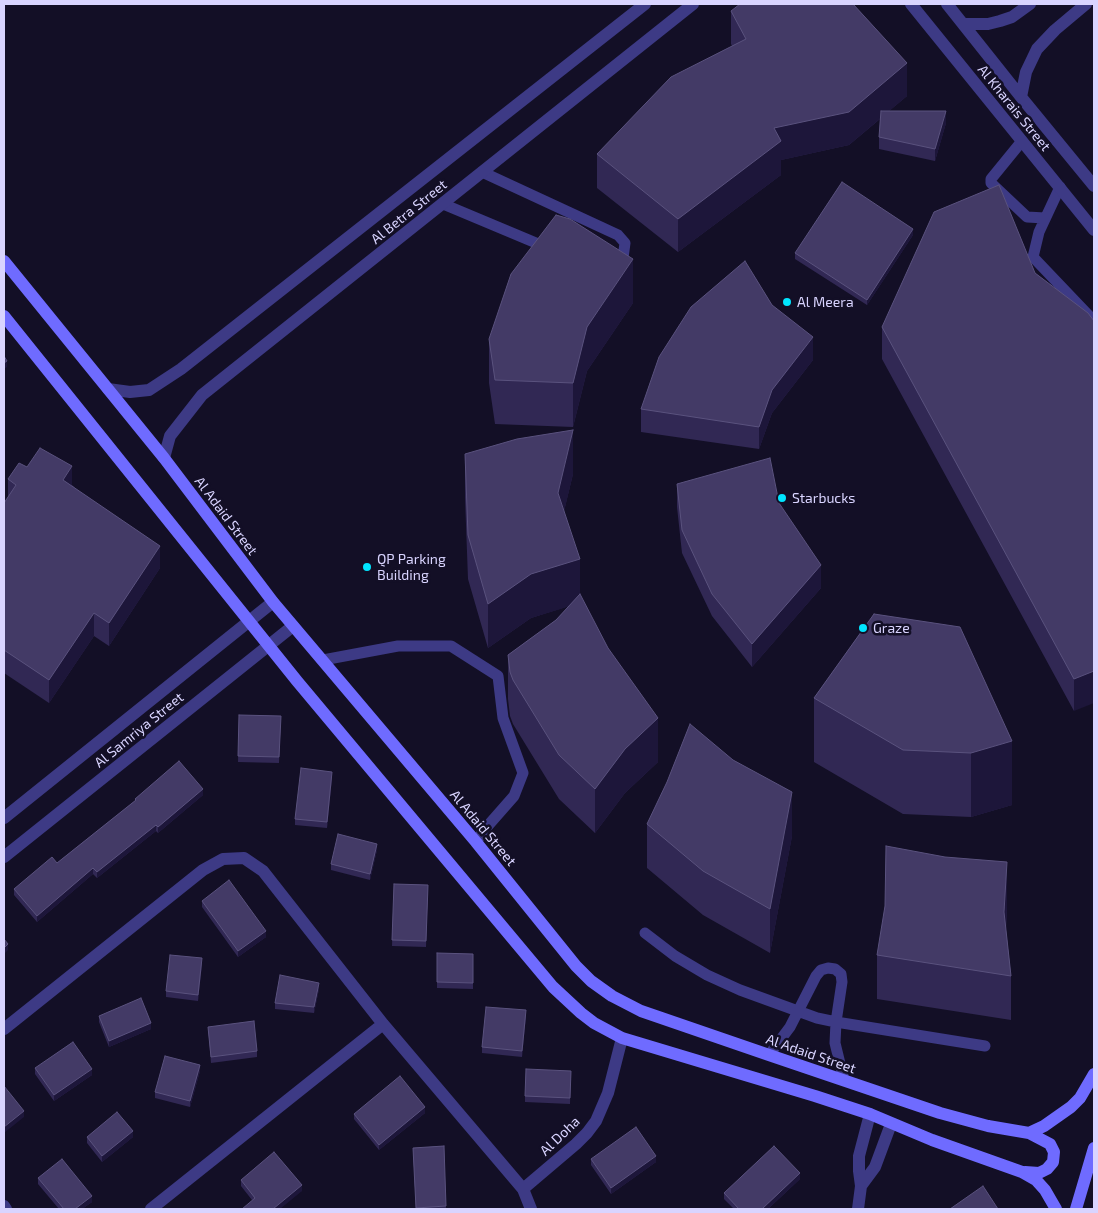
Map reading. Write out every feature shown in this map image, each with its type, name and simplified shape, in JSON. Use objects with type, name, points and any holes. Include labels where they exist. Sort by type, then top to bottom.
[{"type":"street","name":"Al Betra Street","points":[[108,389],[130,392],[150,390],[181,369],[645,4]]},
{"type":"street","name":"Al Betra Street","points":[[164,458],[170,436],[202,395],[693,4]]},
{"type":"street","name":"Al Kharais Street","points":[[911,4],[1094,230]]},
{"type":"street","name":"Al Kharais Street","points":[[947,4],[1020,97],[1094,186]]},
{"type":"street","points":[[964,24],[1000,22],[1012,17],[1030,4]]},
{"type":"street","points":[[1020,97],[1026,72],[1037,49],[1050,35],[1086,4]]},
{"type":"street","name":"Al Adaid Street","points":[[4,261],[164,458],[273,602],[476,842],[576,966],[591,981],[619,1000],[641,1011],[940,1113],[988,1126],[1029,1133],[1050,1144],[1054,1152],[1053,1162],[1047,1169],[1039,1173],[1022,1172]]},
{"type":"street","points":[[4,316],[268,646],[553,987],[581,1014],[622,1038],[870,1114],[891,1124],[1022,1172],[1036,1180],[1045,1190],[1056,1209]]},
{"type":"street","name":"Al Samriya Street","points":[[4,818],[273,602]]},
{"type":"street","name":"Al Samriya Street","points":[[4,857],[293,626]]},
{"type":"street","points":[[4,1029],[204,870],[223,859],[244,858],[263,870],[383,1024],[523,1189],[531,1209]]},
{"type":"street","points":[[152,1209],[383,1024]]},
{"type":"street","name":"Al Doha","points":[[523,1189],[576,1144],[596,1120],[608,1093],[622,1038]]},
{"type":"street","points":[[1029,1133],[1044,1126],[1072,1107],[1080,1098],[1094,1074]]},
{"type":"street","points":[[858,1209],[862,1186],[859,1156],[870,1114]]},
{"type":"street","points":[[862,1186],[875,1167],[891,1124]]},
{"type":"street","points":[[1076,1209],[1094,1148]]},
{"type":"lane","points":[[1022,141],[991,179],[991,183],[1027,217],[1045,218]]},
{"type":"lane","points":[[482,172],[618,235],[625,243],[622,258],[606,267]]},
{"type":"lane","points":[[1060,187],[1039,232],[1033,257],[1094,321]]},
{"type":"lane","points":[[444,204],[562,253]]},
{"type":"lane","points":[[323,660],[398,646],[451,646],[498,676],[503,718],[523,773],[514,796],[476,842]]},
{"type":"lane","points":[[645,933],[675,956],[707,974],[740,990],[799,1012],[836,1022],[985,1046]]},
{"type":"lane","points":[[769,1056],[799,1012],[816,976],[821,970],[835,969],[841,974],[842,982],[836,1022],[836,1052],[844,1080]]},
{"type":"building","points":[[740,4],[853,4],[907,63],[849,112],[774,128],[781,141],[678,219],[597,154],[671,77],[746,39],[731,11]]},
{"type":"building","points":[[881,111],[946,111],[935,149],[879,137]]},
{"type":"building","points":[[842,182],[913,229],[867,300],[795,253]]},
{"type":"building","points":[[999,185],[1035,273],[1088,313],[1094,321],[1094,671],[1074,679],[882,327],[934,212]]},
{"type":"building","points":[[556,215],[570,219],[633,259],[587,327],[573,383],[495,380],[489,339],[511,274]]},
{"type":"building","points":[[745,261],[772,305],[813,337],[772,390],[759,427],[641,409],[659,357],[691,307]]},
{"type":"building","points":[[573,430],[558,493],[580,559],[531,574],[488,604],[468,535],[465,454],[517,439]]},
{"type":"building","points":[[40,448],[72,466],[63,480],[160,546],[109,623],[94,613],[49,680],[4,650],[4,503],[16,485],[8,479],[19,463],[27,467]]},
{"type":"building","points":[[770,458],[779,503],[821,565],[752,644],[712,594],[682,530],[677,484]]},
{"type":"building","points":[[580,594],[608,648],[658,718],[625,749],[595,789],[559,755],[513,680],[508,655],[556,620]]},
{"type":"building","points":[[874,614],[960,627],[1012,741],[971,753],[903,750],[814,698]]},
{"type":"building","points":[[239,715],[281,716],[279,757],[238,756]]},
{"type":"building","points":[[690,724],[733,760],[792,792],[770,909],[703,871],[647,824],[667,782]]},
{"type":"building","points":[[179,761],[203,789],[158,827],[156,825],[97,872],[93,868],[37,916],[14,889],[52,857],[57,863],[136,800]]},
{"type":"building","points":[[301,768],[332,772],[327,822],[295,819]]},
{"type":"building","points":[[338,834],[377,844],[370,874],[331,864]]},
{"type":"building","points":[[886,846],[945,857],[1007,862],[1004,912],[1011,976],[877,955],[885,906]]},
{"type":"building","points":[[229,880],[266,931],[238,951],[202,901]]},
{"type":"building","points":[[394,884],[428,885],[426,941],[392,940]]},
{"type":"building","points":[[4,939],[8,944],[4,948]]},
{"type":"building","points":[[437,953],[473,954],[473,983],[437,982]]},
{"type":"building","points":[[170,955],[202,958],[198,995],[166,991]]},
{"type":"building","points":[[280,975],[319,983],[314,1007],[275,1003]]},
{"type":"building","points":[[141,998],[151,1023],[109,1041],[99,1016]]},
{"type":"building","points":[[486,1007],[526,1010],[522,1051],[482,1047]]},
{"type":"building","points":[[254,1021],[257,1051],[211,1057],[208,1027]]},
{"type":"building","points":[[73,1042],[92,1069],[54,1095],[35,1068]]},
{"type":"building","points":[[165,1056],[200,1065],[190,1101],[155,1092]]},
{"type":"building","points":[[526,1069],[571,1071],[570,1098],[525,1096]]},
{"type":"building","points":[[400,1076],[425,1107],[379,1145],[354,1114]]},
{"type":"building","points":[[4,1086],[24,1111],[4,1127]]},
{"type":"building","points":[[117,1112],[133,1131],[102,1156],[87,1137]]},
{"type":"building","points":[[636,1127],[656,1156],[611,1188],[591,1159]]},
{"type":"building","points":[[444,1146],[446,1206],[416,1208],[413,1148]]},
{"type":"building","points":[[774,1146],[800,1173],[762,1209],[739,1209],[724,1193]]},
{"type":"building","points":[[274,1152],[302,1185],[273,1209],[242,1209],[255,1198],[241,1180]]},
{"type":"building","points":[[62,1159],[92,1196],[75,1209],[64,1209],[38,1178]]},
{"type":"building","points":[[983,1186],[998,1209],[950,1209]]},
{"type":"place","name":"Al Meera","points":[[787,302]]},
{"type":"place","name":"Starbucks","points":[[782,498]]},
{"type":"place","name":"QP Parking Building","points":[[367,567]]},
{"type":"place","name":"Graze","points":[[863,628]]}]
